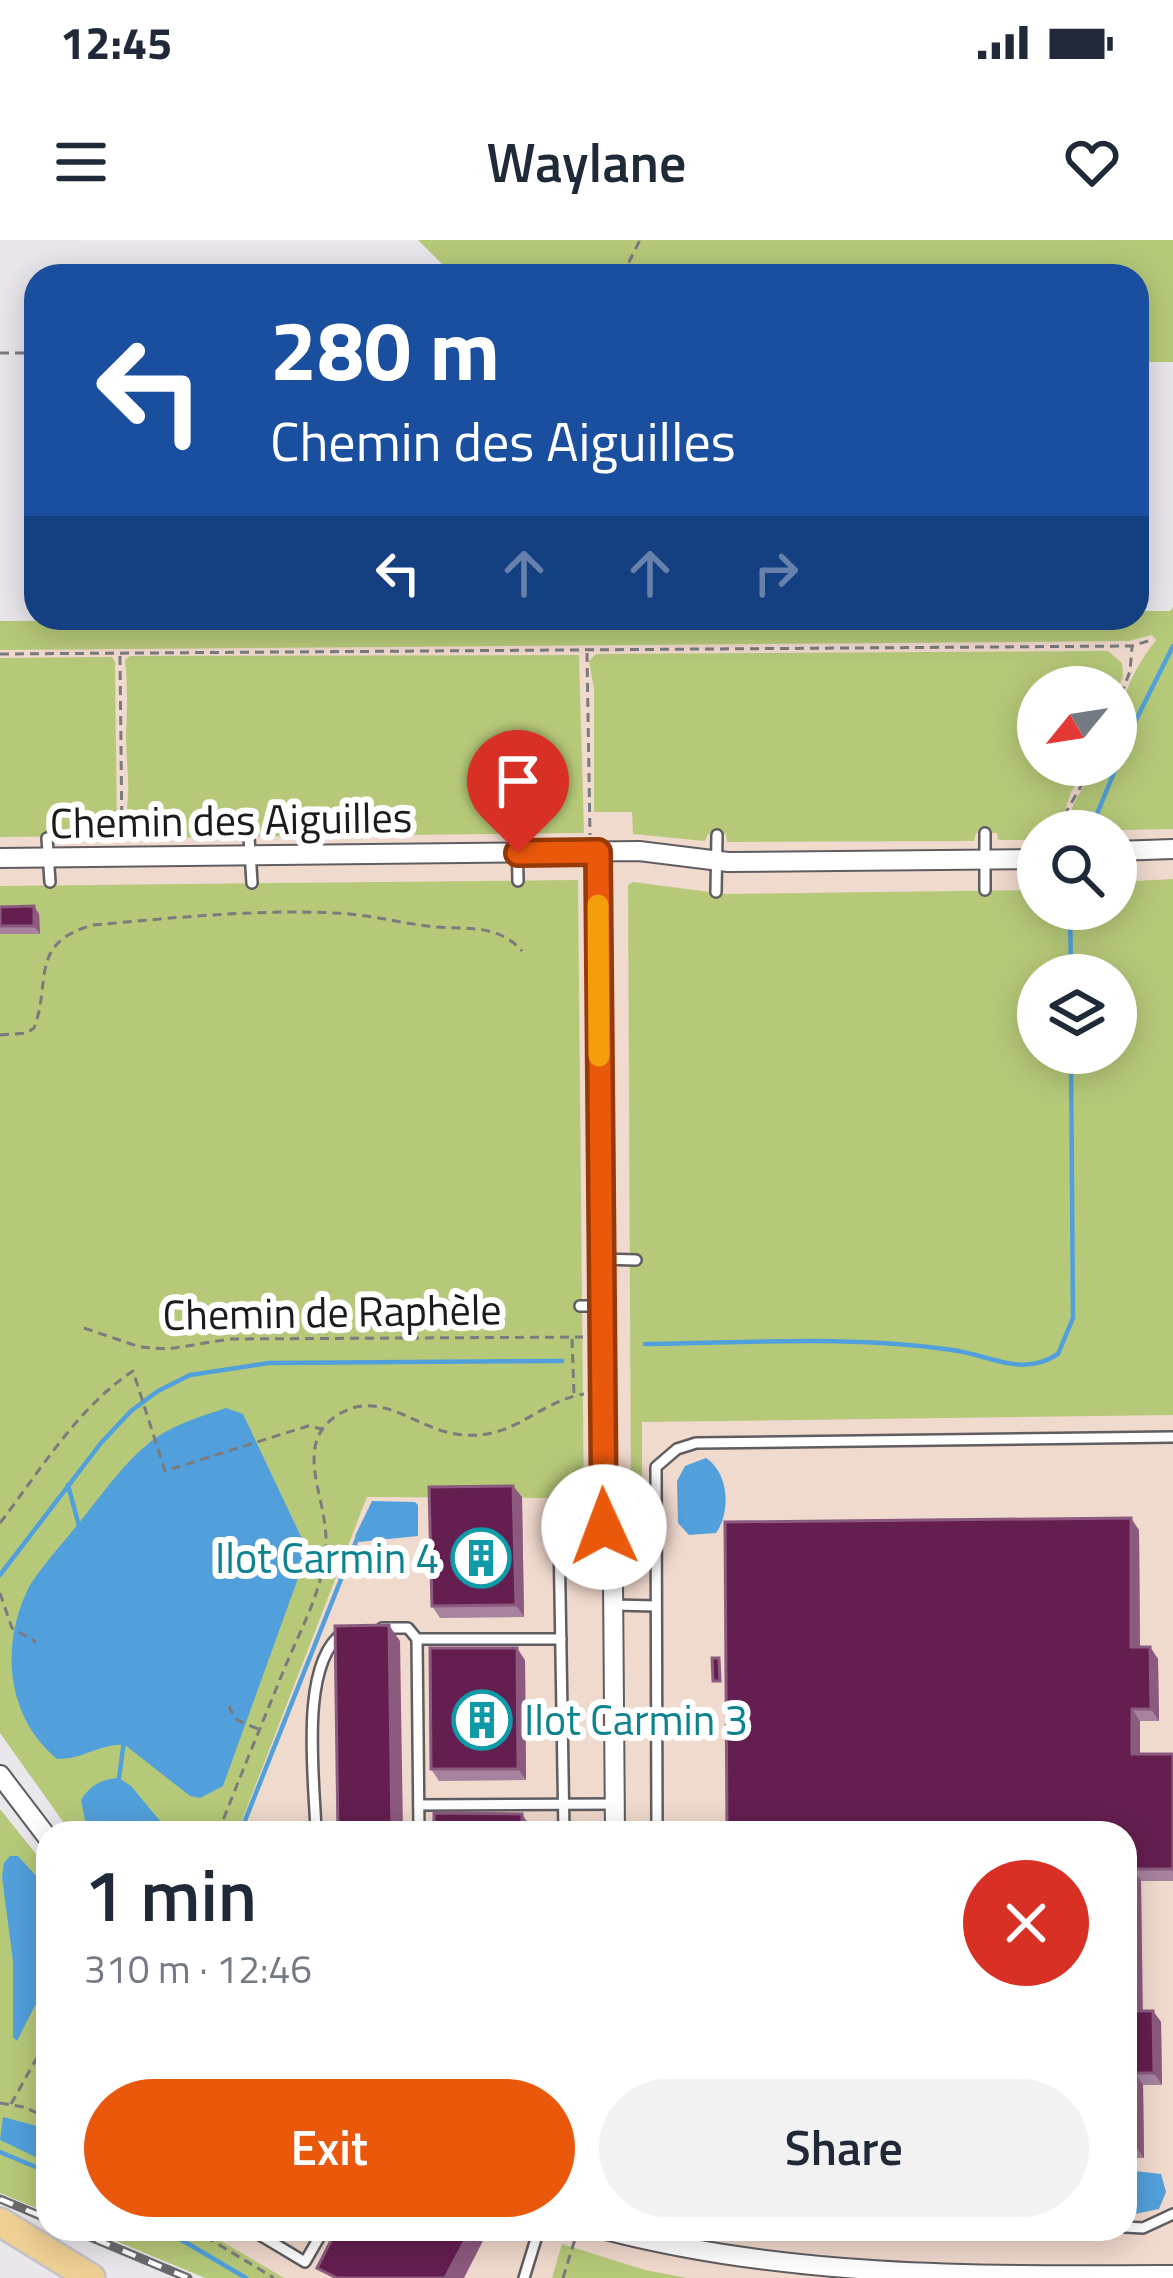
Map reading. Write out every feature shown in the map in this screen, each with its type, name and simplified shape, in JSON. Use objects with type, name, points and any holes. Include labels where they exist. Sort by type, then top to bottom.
[{"type":"main road","points":[[0,2222],[91,2278]]},
{"type":"main road","points":[[0,2234],[64,2278]]},
{"type":"street","name":"Chemin des Aiguilles","points":[[0,858],[48,848],[517,843],[594,845],[716,861],[1017,859]]},
{"type":"street","points":[[594,845],[604,1527],[613,1605],[615,1821]]},
{"type":"street","points":[[1137,850],[1173,849]]},
{"type":"street","points":[[0,1775],[36,1822]]},
{"type":"street","points":[[649,2241],[687,2252],[815,2271],[889,2276],[1173,2275]]},
{"type":"lane","points":[[985,833],[985,890]]},
{"type":"lane","points":[[716,892],[717,835]]},
{"type":"lane","points":[[517,843],[518,881]]},
{"type":"lane","points":[[250,846],[252,883]]},
{"type":"lane","points":[[48,848],[50,882]]},
{"type":"lane","points":[[601,1259],[636,1260]]},
{"type":"lane","points":[[580,1306],[602,1306]]},
{"type":"lane","points":[[657,1821],[656,1467],[677,1449],[696,1443],[1173,1437]]},
{"type":"lane","points":[[564,1821],[559,1534],[566,1528],[604,1527]]},
{"type":"lane","points":[[613,1605],[656,1606]]},
{"type":"lane","points":[[316,1821],[318,1668],[334,1638],[360,1628],[408,1628],[417,1639],[419,1821]]},
{"type":"lane","points":[[417,1639],[561,1639]]},
{"type":"lane","points":[[418,1805],[615,1804]]},
{"type":"lane","points":[[1137,2228],[1173,2214]]},
{"type":"lane","points":[[270,2241],[305,2262],[317,2241]]},
{"type":"lane","points":[[524,2278],[535,2241]]},
{"type":"path","points":[[0,654],[1132,646],[1154,639]]},
{"type":"path","points":[[1130,666],[1132,646]]},
{"type":"path","points":[[587,650],[594,845]]},
{"type":"path","points":[[120,653],[122,841]]},
{"type":"path","points":[[0,1035],[34,1028],[48,953],[75,930],[93,925],[209,915],[338,913],[485,929],[502,934],[521,951]]},
{"type":"path","name":"Chemin de Raphèle","points":[[84,1328],[140,1347],[168,1349],[230,1339],[585,1337]]},
{"type":"path","points":[[572,1337],[574,1396]]},
{"type":"path","points":[[0,1523],[86,1413],[133,1370],[165,1471],[308,1426],[323,1430]]},
{"type":"path","points":[[223,1821],[323,1573],[326,1525],[313,1454],[323,1430],[340,1413],[374,1405],[440,1430],[490,1434],[586,1394]]},
{"type":"path","points":[[0,1593],[11,1628],[36,1642]]},
{"type":"path","points":[[229,1706],[235,1719],[260,1730]]},
{"type":"path","points":[[10,2104],[36,2059]]},
{"type":"path","points":[[0,2103],[36,2114]]},
{"type":"path","points":[[213,2241],[274,2278]]},
{"type":"path","points":[[562,2278],[574,2241]]},
{"type":"shaded area","points":[[1149,611],[1173,611],[1173,2278],[222,2278],[134,2241],[1137,2241],[1137,1821],[242,1821],[367,1497],[0,1341],[0,621],[24,621],[24,630],[1149,630]]},
{"type":"green space","points":[[418,240],[1173,240],[1173,362],[1149,362],[1149,264],[442,264]]},
{"type":"green space","points":[[1173,607],[1173,829],[1137,830],[1137,810],[1072,810],[1084,786],[1137,786],[1137,668],[1156,640],[1152,635],[1129,641],[0,650],[0,621],[24,621],[24,630],[1149,630],[1149,611]]},
{"type":"green space","points":[[1108,651],[1122,666],[1017,666],[1017,786],[1075,786],[1065,810],[1017,810],[1017,840],[976,833],[974,841],[727,842],[726,834],[708,834],[705,841],[633,834],[632,812],[594,812],[594,689],[589,661],[596,654]]},
{"type":"green space","points":[[579,655],[584,833],[136,838],[136,816],[126,814],[125,660],[130,656]]},
{"type":"green space","points":[[112,657],[117,836],[0,837],[0,658]]},
{"type":"green space","points":[[1173,879],[1173,1415],[642,1422],[642,1570],[631,1514],[628,885],[725,894],[1017,890],[1017,930],[1137,930],[1137,881]]},
{"type":"green space","points":[[578,880],[584,1517],[570,1515],[568,1498],[367,1497],[242,1821],[62,1821],[0,1733],[0,886]]},
{"type":"green space","points":[[0,1809],[36,1854],[36,2208],[0,2193]]},
{"type":"green space","points":[[116,2241],[221,2241],[284,2278],[205,2278]]},
{"type":"green space","points":[[562,2244],[645,2270],[687,2278],[552,2278]]},
{"type":"water","points":[[226,1408],[243,1414],[305,1545],[305,1559],[223,1786],[200,1798],[190,1796],[125,1745],[57,1759],[27,1722],[13,1678],[12,1654],[20,1607],[30,1585],[117,1475],[157,1437]]},
{"type":"water","points":[[706,1458],[723,1483],[724,1515],[716,1533],[689,1535],[678,1523],[677,1481],[685,1466]]},
{"type":"water","points":[[372,1501],[415,1502],[418,1536],[359,1542],[355,1536]]},
{"type":"water","points":[[119,1778],[131,1786],[160,1821],[86,1821],[81,1800],[107,1780]]},
{"type":"water","points":[[18,1856],[36,1876],[36,2004],[17,2041],[13,2037],[13,1961],[4,1863]]},
{"type":"water","points":[[3,2117],[36,2126],[36,2157],[0,2140]]},
{"type":"water","points":[[1137,2171],[1161,2174],[1166,2192],[1159,2209],[1137,2214]]},
{"type":"building","points":[[34,906],[34,926],[0,926],[0,907]]},
{"type":"building","name":"Ilot Carmin 4","points":[[513,1486],[516,1605],[432,1606],[429,1487]]},
{"type":"building","points":[[1131,1518],[1131,1647],[1150,1647],[1151,1709],[1132,1709],[1132,1754],[1173,1754],[1173,1869],[1137,1869],[1137,1821],[727,1821],[725,1522]]},
{"type":"building","points":[[389,1625],[392,1821],[338,1821],[335,1626]]},
{"type":"building","name":"Ilot Carmin 3","points":[[430,1648],[517,1648],[518,1769],[431,1769]]},
{"type":"building","points":[[712,1658],[719,1658],[720,1681],[713,1681]]},
{"type":"building","points":[[434,1813],[522,1814],[522,1821],[434,1821]]},
{"type":"building","points":[[1137,2011],[1153,2011],[1154,2073],[1137,2073]]},
{"type":"building","points":[[331,2241],[465,2241],[445,2278],[337,2278],[317,2268]]},
{"type":"waterway","points":[[1099,810],[1173,646]]},
{"type":"waterway","points":[[1070,930],[1071,954]]},
{"type":"waterway","points":[[645,1344],[914,1345],[1018,1365],[1058,1354],[1073,1318],[1071,1074]]},
{"type":"waterway","points":[[0,1575],[131,1411],[190,1375],[269,1363],[562,1361]]},
{"type":"waterway","points":[[68,1485],[79,1526]]},
{"type":"waterway","points":[[245,1821],[357,1539]]},
{"type":"waterway","points":[[119,1778],[124,1741]]},
{"type":"waterway","points":[[0,2152],[36,2167]]},
{"type":"waterway","points":[[183,2241],[246,2278]]},
{"type":"railway","points":[[0,2199],[36,2214]]},
{"type":"railway","points":[[100,2241],[188,2278]]},
{"type":"slow traffic","points":[[598,905],[599,1056]]},
{"type":"place","name":"Ilot Carmin 4","points":[[481,1558]]},
{"type":"place","name":"Ilot Carmin 3","points":[[482,1720]]},
{"type":"route","points":[[518,853],[598,852],[604,1527]]}]
